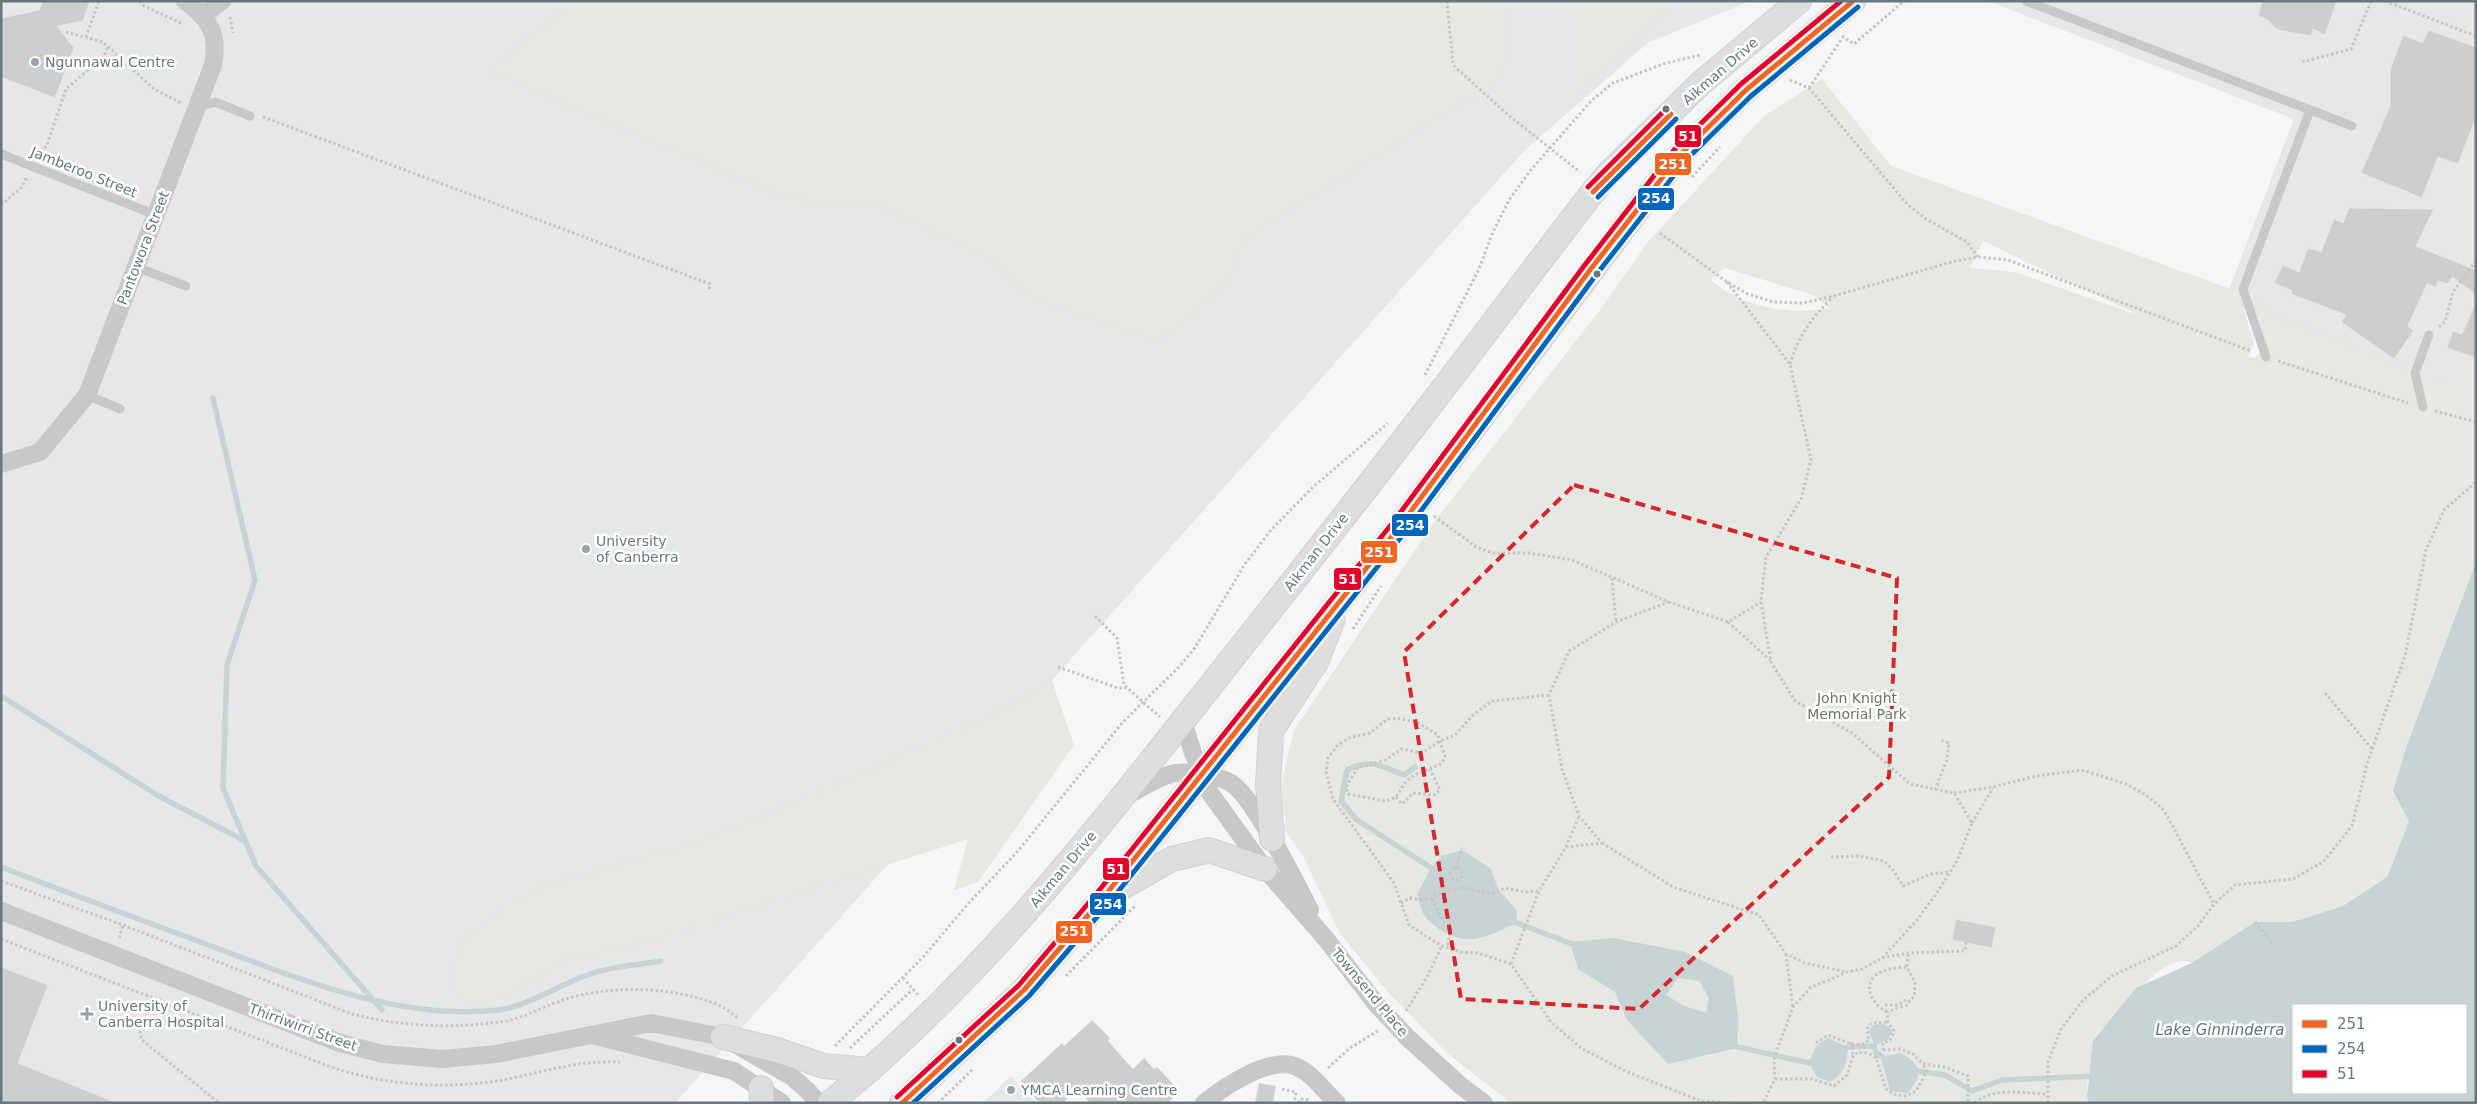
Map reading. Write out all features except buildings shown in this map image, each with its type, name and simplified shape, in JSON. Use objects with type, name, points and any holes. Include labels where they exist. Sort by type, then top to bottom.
[{"type":"main road","name":"Aikman Drive","points":[[830,1103],[870,1070],[973,972],[1046,891],[1180,726],[1610,172],[1700,84],[1800,1]]},
{"type":"main road","points":[[902,1103],[1024,990],[1103,898],[1200,774],[1400,526],[1680,156],[1746,90],[1853,1]]},
{"type":"main road","points":[[1272,839],[1268,785],[1272,731],[1316,662],[1342,597]]},
{"type":"main road","points":[[1103,898],[1172,859],[1209,850],[1265,869]]},
{"type":"main road","points":[[723,1037],[777,1050],[824,1066],[870,1070]]},
{"type":"street","name":"Pantowora Street","points":[[1,464],[40,452],[87,394],[156,215],[191,106],[213,65],[216,48],[215,36],[197,21],[185,1]]},
{"type":"street","points":[[197,21],[222,1]]},
{"type":"street","name":"Townsend Place","points":[[1180,726],[1210,794],[1265,869],[1326,939],[1378,1005],[1408,1038],[1461,1086],[1484,1103]]},
{"type":"street","name":"Townsend Place","points":[[1123,798],[1170,774],[1200,774],[1231,784],[1246,800],[1272,839],[1326,939]]},
{"type":"street","name":"Thirriwirri Street","points":[[1,911],[340,1043],[383,1054],[442,1059],[496,1054],[651,1023],[723,1037],[792,1077],[818,1103]]},
{"type":"street","name":"Thirriwirri Street","points":[[590,1034],[734,1072],[762,1095],[782,1103]]},
{"type":"street","points":[[1204,1103],[1236,1080],[1255,1072],[1286,1064],[1306,1072],[1337,1103]]},
{"type":"lane","points":[[2026,1],[2352,126]]},
{"type":"lane","points":[[191,106],[215,102],[250,116]]},
{"type":"lane","points":[[2266,357],[2243,289],[2310,110]]},
{"type":"lane","name":"Jamberoo Street","points":[[1,154],[156,215]]},
{"type":"lane","points":[[136,267],[186,286]]},
{"type":"lane","points":[[2423,407],[2415,373],[2429,335]]},
{"type":"lane","points":[[87,394],[120,409]]},
{"type":"path","points":[[86,37],[99,1]]},
{"type":"path","points":[[140,1],[142,5],[197,21]]},
{"type":"path","points":[[1447,1],[1453,65],[1507,114],[1580,172]]},
{"type":"path","points":[[1843,37],[1854,44],[1904,1]]},
{"type":"path","points":[[2302,62],[2351,49],[2371,1]]},
{"type":"path","points":[[2385,1],[2476,36]]},
{"type":"path","points":[[66,32],[103,42],[154,89],[191,106]]},
{"type":"path","points":[[1828,49],[1843,37]]},
{"type":"path","points":[[1809,88],[1843,37]]},
{"type":"path","points":[[1,205],[20,188],[39,152],[47,145],[66,89],[103,56],[108,47]]},
{"type":"path","points":[[1422,381],[1479,269],[1493,232],[1509,200],[1530,171],[1591,101],[1613,83],[1666,63],[1702,55]]},
{"type":"path","points":[[1783,86],[1797,74]]},
{"type":"path","points":[[1789,80],[1809,88],[1907,204],[1926,220],[1967,242],[1978,257]]},
{"type":"path","points":[[262,117],[710,284],[709,290]]},
{"type":"path","points":[[1687,182],[1726,141]]},
{"type":"path","points":[[1660,233],[1726,282],[1748,294],[1774,302],[1803,303],[1834,296],[1955,261],[1978,257],[2008,260],[2266,357],[2364,390]]},
{"type":"path","points":[[2429,335],[2445,322],[2453,292],[2476,261]]},
{"type":"path","points":[[1726,282],[1790,364],[1811,460],[1801,499],[1766,557],[1761,602],[1771,662]]},
{"type":"path","points":[[1790,364],[1801,333],[1834,296]]},
{"type":"path","points":[[833,1048],[903,978],[967,905],[1017,852],[1122,722],[1179,668],[1194,649],[1245,564],[1271,530],[1312,488],[1395,417]]},
{"type":"path","points":[[2048,1103],[2048,1062],[2061,1029],[2083,1000],[2112,976],[2176,946],[2198,926],[2214,904],[2235,885],[2293,880],[2323,862],[2352,826],[2372,749],[2405,656],[2426,550],[2444,510],[2476,482]]},
{"type":"path","points":[[1429,513],[1476,547],[1493,553],[1529,553],[1572,560],[1669,602],[1728,622],[1771,662],[1795,701],[1852,734],[1910,784],[1954,793],[1993,787],[2036,776],[2082,770],[2126,784],[2146,795],[2164,810],[2214,904]]},
{"type":"path","points":[[1612,578],[1616,622]]},
{"type":"path","points":[[1669,602],[1616,622],[1569,651],[1549,695],[1562,769],[1579,816],[1602,843],[1674,887],[1759,914],[1786,954],[1793,1007]]},
{"type":"path","points":[[1728,622],[1761,602]]},
{"type":"path","points":[[1095,616],[1117,638],[1127,688],[1143,702],[1180,726]]},
{"type":"path","points":[[1058,667],[1118,688],[1127,688]]},
{"type":"path","points":[[2325,693],[2372,749]]},
{"type":"path","points":[[1396,798],[1386,800],[1348,794],[1346,787],[1358,767],[1384,761],[1401,749],[1422,753],[1440,741],[1455,736],[1474,714],[1492,702],[1549,695]]},
{"type":"path","points":[[1396,798],[1403,785],[1413,775],[1442,763],[1445,756],[1438,735],[1416,722],[1398,718],[1388,719],[1370,733],[1349,738],[1338,745],[1328,758],[1326,772],[1333,799],[1394,883],[1409,925],[1447,947],[1461,952],[1478,952],[1511,964],[1551,1022],[1581,1048],[1622,1070],[1701,1101],[1732,1103]]},
{"type":"path","points":[[1935,790],[1947,759],[1948,743],[1940,740]]},
{"type":"path","points":[[1396,798],[1402,804],[1413,793],[1434,795],[1440,790],[1430,769]]},
{"type":"path","points":[[1882,958],[1918,919],[1950,872],[1957,861],[1972,823],[1993,787]]},
{"type":"path","points":[[1954,793],[1972,823]]},
{"type":"path","points":[[1511,964],[1518,941],[1539,891],[1566,847],[1579,816]]},
{"type":"path","points":[[1566,847],[1602,843]]},
{"type":"path","points":[[1456,881],[1452,879],[1450,874],[1451,870],[1456,868],[1462,848]]},
{"type":"path","points":[[1831,857],[1860,856],[1884,861],[1893,870],[1903,886],[1931,874],[1950,872]]},
{"type":"path","points":[[1456,868],[1463,874],[1462,878],[1456,881]]},
{"type":"path","points":[[1,881],[123,925],[352,1014],[383,1022],[428,1027],[482,1024],[509,1020],[562,1000],[588,993],[626,991],[684,995],[716,1004],[746,1023]]},
{"type":"path","points":[[1456,881],[1456,888]]},
{"type":"path","points":[[1401,903],[1410,898],[1432,899],[1456,888],[1483,894],[1496,892],[1504,888],[1525,892],[1539,891]]},
{"type":"path","points":[[1432,899],[1441,918],[1450,925],[1451,937],[1447,947]]},
{"type":"path","points":[[1064,978],[1141,900]]},
{"type":"path","points":[[2255,922],[2273,944]]},
{"type":"path","points":[[1752,1103],[1764,1102],[1775,1079],[1774,1060],[1793,1007],[1810,988],[1847,972],[1862,969],[1882,958],[1908,953],[1965,951],[1966,942]]},
{"type":"path","points":[[1906,967],[1889,969],[1875,976],[1870,996],[1875,1005],[1887,1012],[1900,1009],[1910,1002],[1914,996],[1915,982],[1906,967],[1908,953]]},
{"type":"path","points":[[1786,954],[1805,962],[1847,972]]},
{"type":"path","points":[[903,978],[921,998]]},
{"type":"path","points":[[843,1055],[913,989]]},
{"type":"path","points":[[153,998],[140,1033],[142,1040],[219,1103]]},
{"type":"path","points":[[1885,1005],[1898,1005],[1907,999],[1910,1002]]},
{"type":"path","points":[[1876,1058],[1882,1051],[1883,1043],[1890,1040],[1894,1031],[1888,1022],[1887,1012]]},
{"type":"path","points":[[1816,1043],[1828,1035],[1854,1044],[1868,1042],[1867,1029],[1872,1023],[1888,1022]]},
{"type":"path","points":[[1775,1079],[1812,1079],[1834,1086],[1847,1075],[1853,1056],[1851,1042]]},
{"type":"path","points":[[1853,1056],[1858,1052],[1868,1053],[1876,1058],[1886,1089],[1893,1094],[1906,1096],[1916,1091],[1926,1071],[1923,1064],[1913,1054],[1900,1049],[1882,1051]]},
{"type":"path","points":[[1923,1064],[1944,1068],[1968,1076],[1968,1103]]},
{"type":"path","points":[[938,1103],[973,1068]]},
{"type":"path","points":[[1282,1089],[1296,1092],[1294,1103]]},
{"type":"path","points":[[1975,1103],[1982,1096],[2014,1092],[2047,1094]]},
{"type":"path","points":[[1299,1103],[1300,1098],[1312,1100]]},
{"type":"highlighted area","points":[[1574,485],[1897,578],[1889,777],[1639,1009],[1461,999],[1404,652]]},
{"type":"shaded area","name":"University of Canberra","points":[[1,1],[1750,1],[1648,43],[1525,150],[675,1103],[1,1103]]},
{"type":"shaded area","points":[[1988,1],[2476,1],[2476,396],[2225,300],[2294,119]]},
{"type":"shaded area","name":"YMCA Learning Centre","points":[[1011,1076],[1036,1103],[983,1103]]},
{"type":"green space","points":[[573,1],[1505,1],[1506,45],[1503,78],[1245,238],[1227,284],[1160,342],[1036,300],[994,261],[877,204],[788,199],[488,71]]},
{"type":"green space","points":[[1578,1],[1674,1],[1624,53],[1578,90]]},
{"type":"green space","name":"John Knight Memorial Park","points":[[1822,79],[1891,166],[2239,292],[2254,345],[2248,356],[2254,358],[2267,347],[2251,296],[2268,313],[2476,396],[2476,562],[2408,742],[2394,791],[2409,821],[2387,877],[2343,906],[2317,914],[2192,963],[2179,961],[2163,968],[2131,999],[2104,1039],[2089,1073],[2087,1090],[2089,1103],[1511,1103],[1448,1054],[1387,991],[1339,932],[1302,854],[1283,828],[1286,820],[1279,795],[1294,730],[1434,522],[1600,310],[1648,242],[1764,116]],"holes":[[[1983,241],[2143,317],[2015,272],[1970,268]],[[1724,268],[1814,295],[1829,308],[1798,311],[1782,310],[1751,303],[1737,297],[1710,280]]]},
{"type":"green space","points":[[1052,681],[1074,745],[978,882],[954,890],[968,839],[633,946],[568,958],[499,1001],[469,1004],[456,994],[452,974],[462,940],[531,890],[715,837],[992,716]]},
{"type":"water","name":"Lake Ginninderra","points":[[2476,562],[2476,1103],[2089,1103],[2087,1096],[2093,1041],[2136,988],[2192,963],[2255,922],[2292,922],[2343,906],[2387,877],[2409,821],[2393,791],[2408,742]]},
{"type":"water","points":[[1462,850],[1490,868],[1499,890],[1517,911],[1516,923],[1487,936],[1468,939],[1449,935],[1426,918],[1417,894],[1431,868],[1441,856]]},
{"type":"water","points":[[1613,938],[1685,952],[1733,976],[1738,1017],[1737,1048],[1668,1064],[1627,1020],[1615,992],[1578,969],[1570,942]],"holes":[[[1678,978],[1699,981],[1709,998],[1706,1013],[1684,1006],[1666,995]]]},
{"type":"water","points":[[1883,1024],[1890,1027],[1892,1032],[1888,1039],[1874,1046],[1869,1030],[1874,1025]]},
{"type":"water","points":[[1828,1038],[1848,1047],[1847,1059],[1842,1072],[1830,1082],[1817,1077],[1809,1063],[1816,1046]]},
{"type":"water","points":[[1900,1053],[1913,1061],[1918,1070],[1916,1081],[1907,1093],[1890,1091],[1881,1057]]},
{"type":"waterway","points":[[213,398],[255,580],[227,665],[223,788],[256,866],[382,1010]]},
{"type":"waterway","points":[[1,696],[157,795],[245,841]]},
{"type":"waterway","points":[[1415,767],[1404,775],[1382,766],[1369,764],[1355,766],[1347,770],[1341,801],[1357,820],[1436,871]]},
{"type":"waterway","points":[[1,867],[275,970],[348,994],[385,1003],[423,1009],[461,1012],[510,1008],[533,1000],[598,971],[661,961]]},
{"type":"waterway","points":[[1509,920],[1575,945]]},
{"type":"waterway","points":[[1729,1045],[1809,1063],[1814,1059]]},
{"type":"waterway","points":[[1842,1051],[1848,1047],[1874,1046],[1876,1053],[1887,1060]]},
{"type":"waterway","points":[[1911,1070],[1945,1075],[1972,1091],[2002,1080],[2095,1076]]},
{"type":"transit line","name":"51","points":[[897,1097],[1019,985],[1097,893],[1394,521],[1584,266],[1674,150],[1741,84],[1841,1]]},
{"type":"transit line","name":"251","points":[[902,1103],[1024,990],[1103,898],[1400,526],[1590,270],[1680,155],[1746,90],[1853,1]]},
{"type":"transit line","name":"254","points":[[913,1103],[1029,996],[1109,903],[1406,531],[1596,275],[1686,160],[1751,96],[1858,7]]},
{"type":"transit line","name":"51","points":[[1588,187],[1666,109]]},
{"type":"transit line","name":"251","points":[[1593,192],[1671,114]]},
{"type":"transit line","name":"254","points":[[1598,197],[1676,119]]},
{"type":"place","name":"Ngunnawal Centre","points":[[35,62]]},
{"type":"place","name":"University of Canberra","points":[[586,549]]},
{"type":"place","name":"University of Canberra Hospital","points":[[87,1014]]},
{"type":"place","name":"YMCA Learning Centre","points":[[1011,1090]]}]
